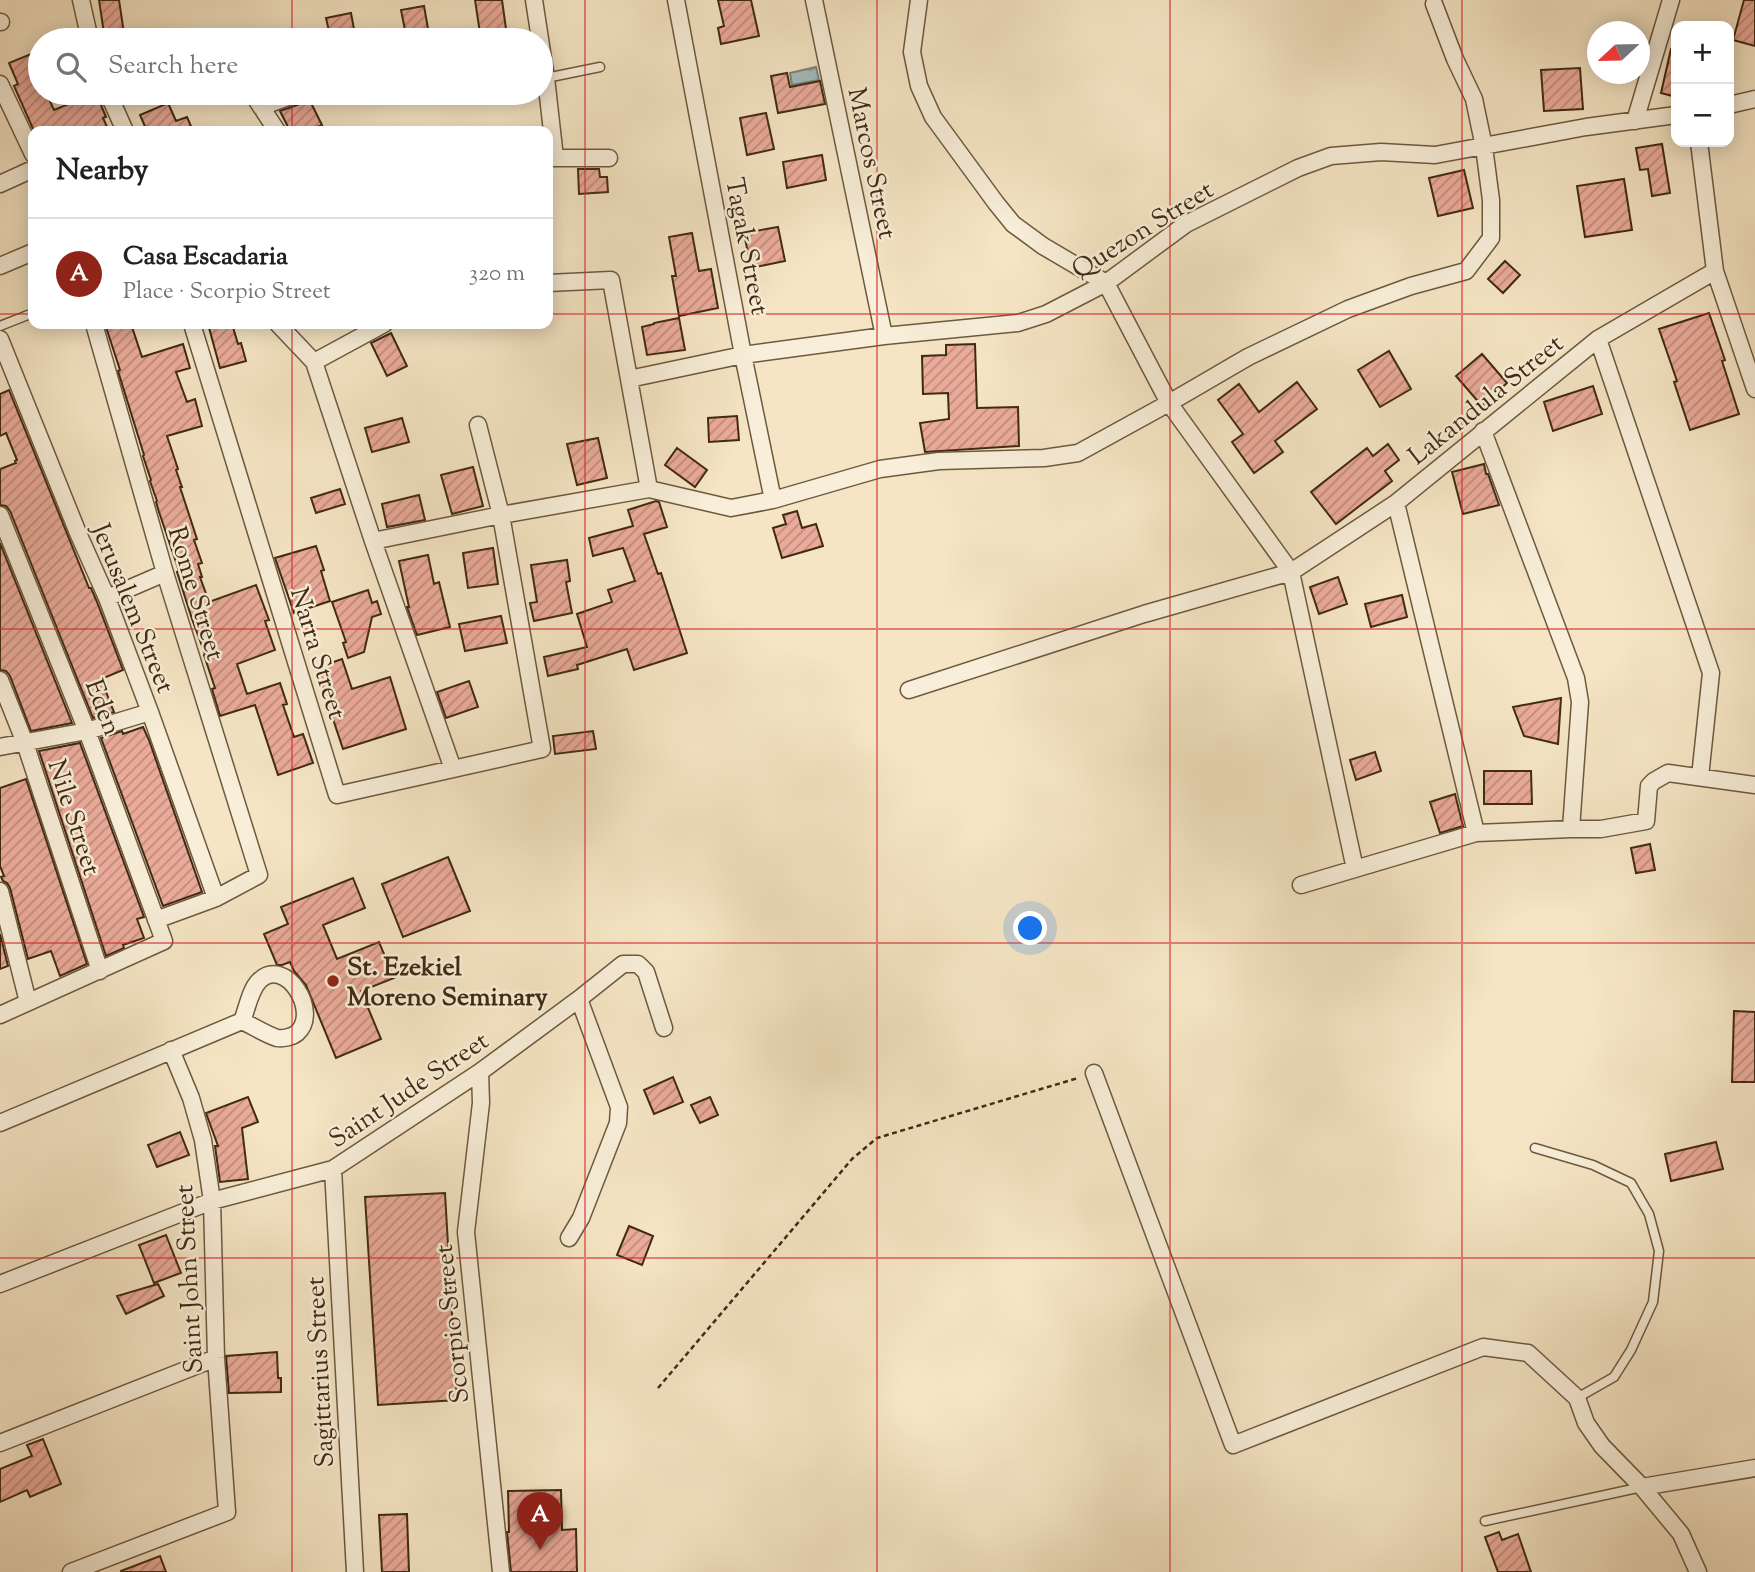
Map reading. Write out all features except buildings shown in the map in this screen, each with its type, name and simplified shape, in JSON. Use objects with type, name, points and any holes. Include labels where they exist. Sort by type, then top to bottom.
[{"type":"street","points":[[81,0],[87,28]]},
{"type":"street","points":[[534,0],[539,28]]},
{"type":"street","name":"Tagak Street","points":[[676,0],[773,500]]},
{"type":"street","name":"Marcos Street","points":[[814,0],[884,336]]},
{"type":"street","points":[[919,0],[912,52],[919,86],[933,117],[1013,224],[1043,246],[1106,283],[1169,403],[1291,572],[1355,869]]},
{"type":"street","points":[[1635,121],[1671,0]]},
{"type":"street","points":[[373,541],[649,489],[731,508],[773,500],[880,469],[939,461],[1044,458],[1078,453],[1248,357],[1348,309],[1412,286],[1466,271],[1491,238],[1491,200],[1474,99],[1434,4]]},
{"type":"street","points":[[0,85],[28,144]]},
{"type":"street","points":[[1734,104],[1755,99]]},
{"type":"street","points":[[113,105],[123,126]]},
{"type":"street","points":[[266,105],[261,107],[274,126]]},
{"type":"street","points":[[548,105],[549,126]]},
{"type":"street","name":"Quezon Street","points":[[629,379],[743,355],[884,336],[1018,323],[1046,314],[1106,283],[1186,224],[1298,168],[1331,156],[1381,152],[1435,155],[1586,127],[1671,116]]},
{"type":"street","points":[[1700,147],[1715,271],[1749,350],[1755,389]]},
{"type":"street","points":[[553,158],[609,158]]},
{"type":"street","points":[[0,184],[28,171]]},
{"type":"street","points":[[0,266],[28,254]]},
{"type":"street","name":"Lakandula Street","points":[[909,690],[1144,614],[1291,572],[1396,503],[1598,339],[1715,271]]},
{"type":"street","points":[[553,283],[611,280],[649,489]]},
{"type":"street","name":"Rome Street","points":[[95,329],[165,573],[259,875],[216,898]]},
{"type":"street","name":"Narra Street","points":[[194,329],[337,795],[542,749],[501,515]]},
{"type":"street","points":[[283,329],[314,362],[453,769]]},
{"type":"street","points":[[314,362],[375,329]]},
{"type":"street","points":[[1598,339],[1712,673],[1700,778]]},
{"type":"street","name":"Jerusalem Street","points":[[0,340],[107,598],[216,898]]},
{"type":"street","points":[[478,425],[501,515]]},
{"type":"street","points":[[1483,431],[1577,678],[1580,702],[1571,829]]},
{"type":"street","points":[[1396,503],[1476,833]]},
{"type":"street","name":"Eden","points":[[0,514],[87,731],[156,920]]},
{"type":"street","points":[[107,598],[165,573]]},
{"type":"street","name":"Nile Street","points":[[0,682],[25,743],[100,971]]},
{"type":"street","points":[[0,747],[87,731],[150,712]]},
{"type":"street","points":[[1301,885],[1476,833],[1601,829],[1646,821],[1649,786],[1668,773],[1755,785]]},
{"type":"street","points":[[0,891],[28,1002]]},
{"type":"street","points":[[0,1015],[164,941],[156,920],[216,898]]},
{"type":"street","name":"Saint Jude Street","points":[[0,1284],[212,1201],[332,1169],[480,1072],[624,964],[638,964],[646,972],[664,1028]]},
{"type":"street","points":[[569,1238],[581,1218],[618,1123],[619,1107],[579,999]]},
{"type":"street","points":[[0,1123],[242,1021]]},
{"type":"street","name":"Saint John Street","points":[[71,1572],[227,1512],[216,1358],[212,1201],[203,1140],[191,1098],[171,1050]]},
{"type":"street","name":"Scorpio Street","points":[[480,1072],[481,1103],[466,1232],[501,1572]]},
{"type":"street","points":[[1094,1073],[1233,1445],[1483,1347],[1528,1353],[1577,1398],[1586,1423],[1602,1446],[1642,1487],[1681,1534],[1698,1572]]},
{"type":"street","name":"Sagittarius Street","points":[[332,1169],[355,1572]]},
{"type":"street","points":[[0,1443],[216,1358]]},
{"type":"street","points":[[1642,1487],[1755,1468]]},
{"type":"lane","points":[[553,76],[600,66]]},
{"type":"lane","points":[[0,326],[28,315]]},
{"type":"lane","points":[[1535,1148],[1593,1165],[1631,1184],[1649,1214],[1659,1251],[1653,1302],[1632,1350],[1614,1377],[1577,1398]]},
{"type":"lane","points":[[1485,1521],[1642,1487]]},
{"type":"path","points":[[658,1388],[852,1159],[877,1138],[1094,1073]]},
{"type":"water","points":[[816,67],[819,80],[792,85],[790,73]]},
{"type":"place","name":"St. Ezekiel Moreno Seminary","points":[[333,981]]},
{"type":"place","name":"Casa Escadaria","points":[[540,1550]]}]
